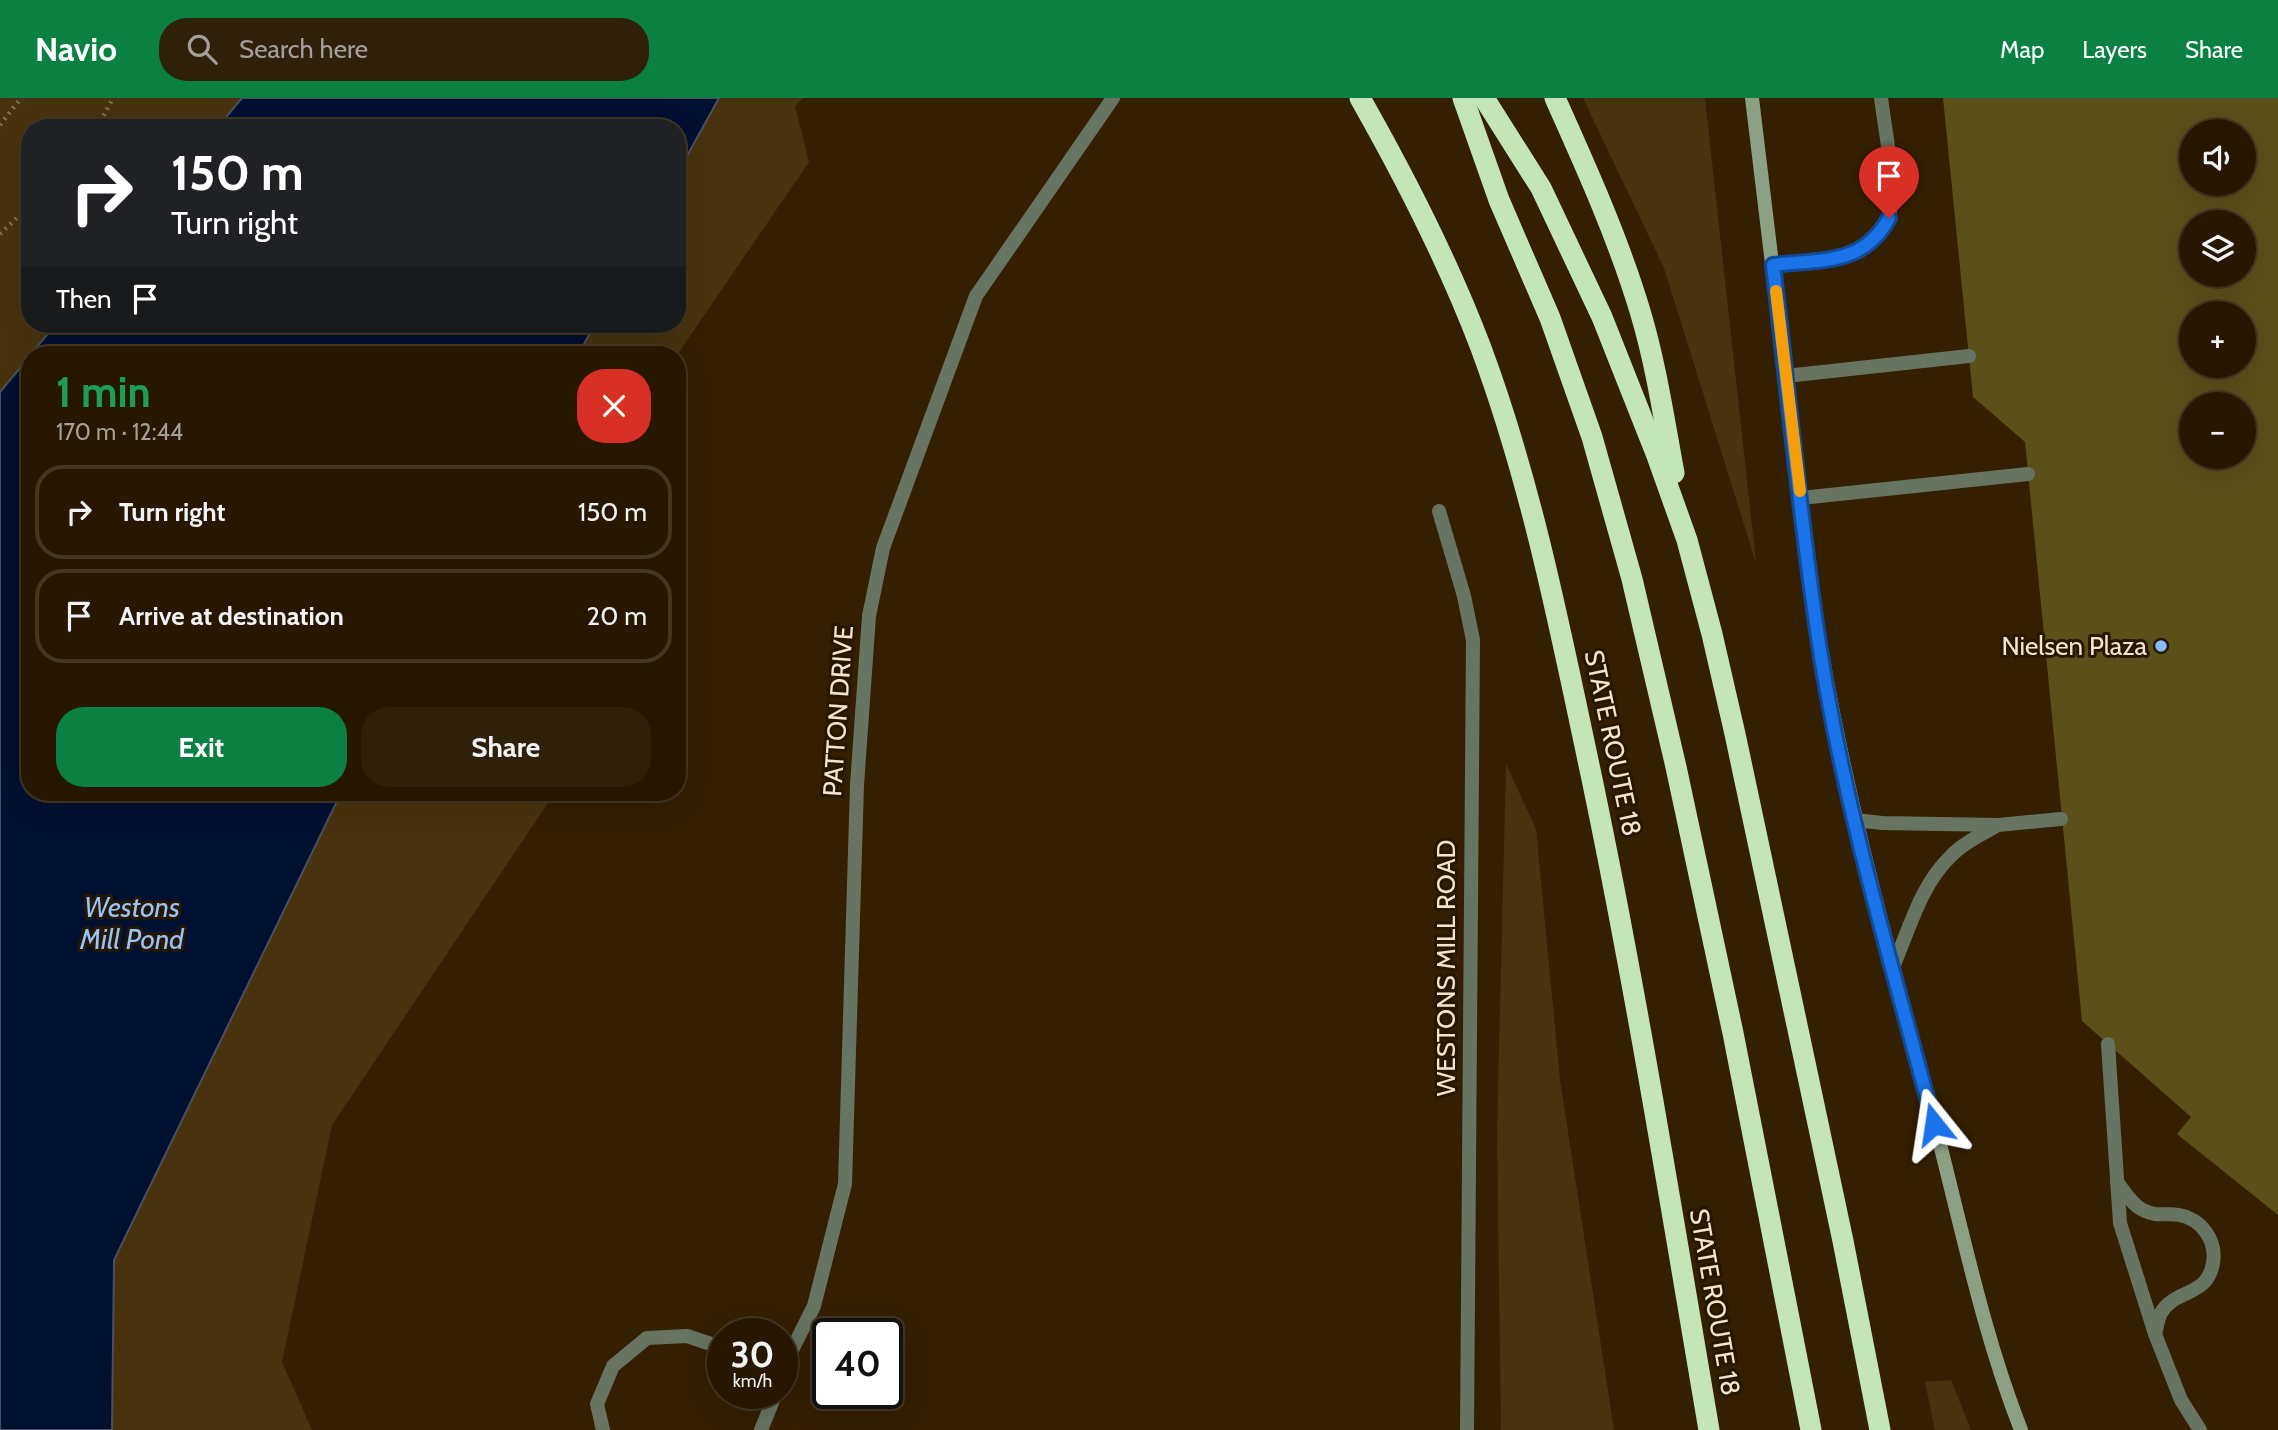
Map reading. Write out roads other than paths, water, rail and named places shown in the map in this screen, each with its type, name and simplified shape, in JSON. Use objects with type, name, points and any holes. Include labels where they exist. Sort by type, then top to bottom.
[{"type":"highway","name":"STATE ROUTE 18","points":[[1360,98],[1426,218],[1461,298],[1503,414],[1543,551],[1616,895],[1709,1430]]},
{"type":"highway","name":"STATE ROUTE 18","points":[[1463,98],[1499,200],[1550,318],[1592,438],[1622,541],[1696,862],[1811,1430]]},
{"type":"highway","points":[[1484,98],[1541,188],[1602,317],[1687,540]]},
{"type":"highway","points":[[1555,98],[1610,225],[1640,311],[1653,361],[1687,540],[1735,734],[1843,1241],[1880,1430]]},
{"type":"street","name":"PATTON DRIVE","points":[[798,1340],[814,1306],[845,1184],[857,785],[869,615],[883,548],[976,296],[1113,98]]},
{"type":"street","points":[[1752,98],[1819,645],[1855,820],[1976,1284],[1999,1368],[2021,1430]]},
{"type":"street","points":[[1773,265],[1846,256],[1859,251],[1881,233],[1889,218],[1891,200],[1881,98]]},
{"type":"street","points":[[1786,376],[1969,356]]},
{"type":"street","points":[[1801,498],[2028,474]]},
{"type":"street","name":"WESTONS MILL ROAD","points":[[1438,511],[1464,596],[1474,640],[1467,1430]]},
{"type":"street","points":[[1855,820],[1998,825],[2061,819]]},
{"type":"street","points":[[1893,967],[1937,871],[1951,855],[1998,825]]},
{"type":"street","points":[[2108,1044],[2120,1223],[2155,1334],[2181,1400],[2200,1430]]},
{"type":"street","points":[[2117,1182],[2138,1208],[2157,1216],[2175,1214],[2188,1217],[2199,1224],[2213,1247],[2214,1261],[2210,1275],[2201,1286],[2175,1299],[2161,1313],[2155,1334]]},
{"type":"street","points":[[603,1430],[597,1404],[613,1366],[647,1338],[687,1336],[707,1343]]},
{"type":"street","points":[[761,1430],[770,1409]]},
{"type":"water","points":[[242,98],[719,98],[686,158],[686,119],[224,119]]},
{"type":"water","points":[[48,333],[590,333],[583,346],[38,346]]},
{"type":"water","name":"Westons Mill Pond","points":[[21,367],[21,801],[337,801],[114,1260],[112,1430],[0,1430],[0,392]]},
{"type":"place","name":"Nielsen Plaza","points":[[2161,646]]}]
